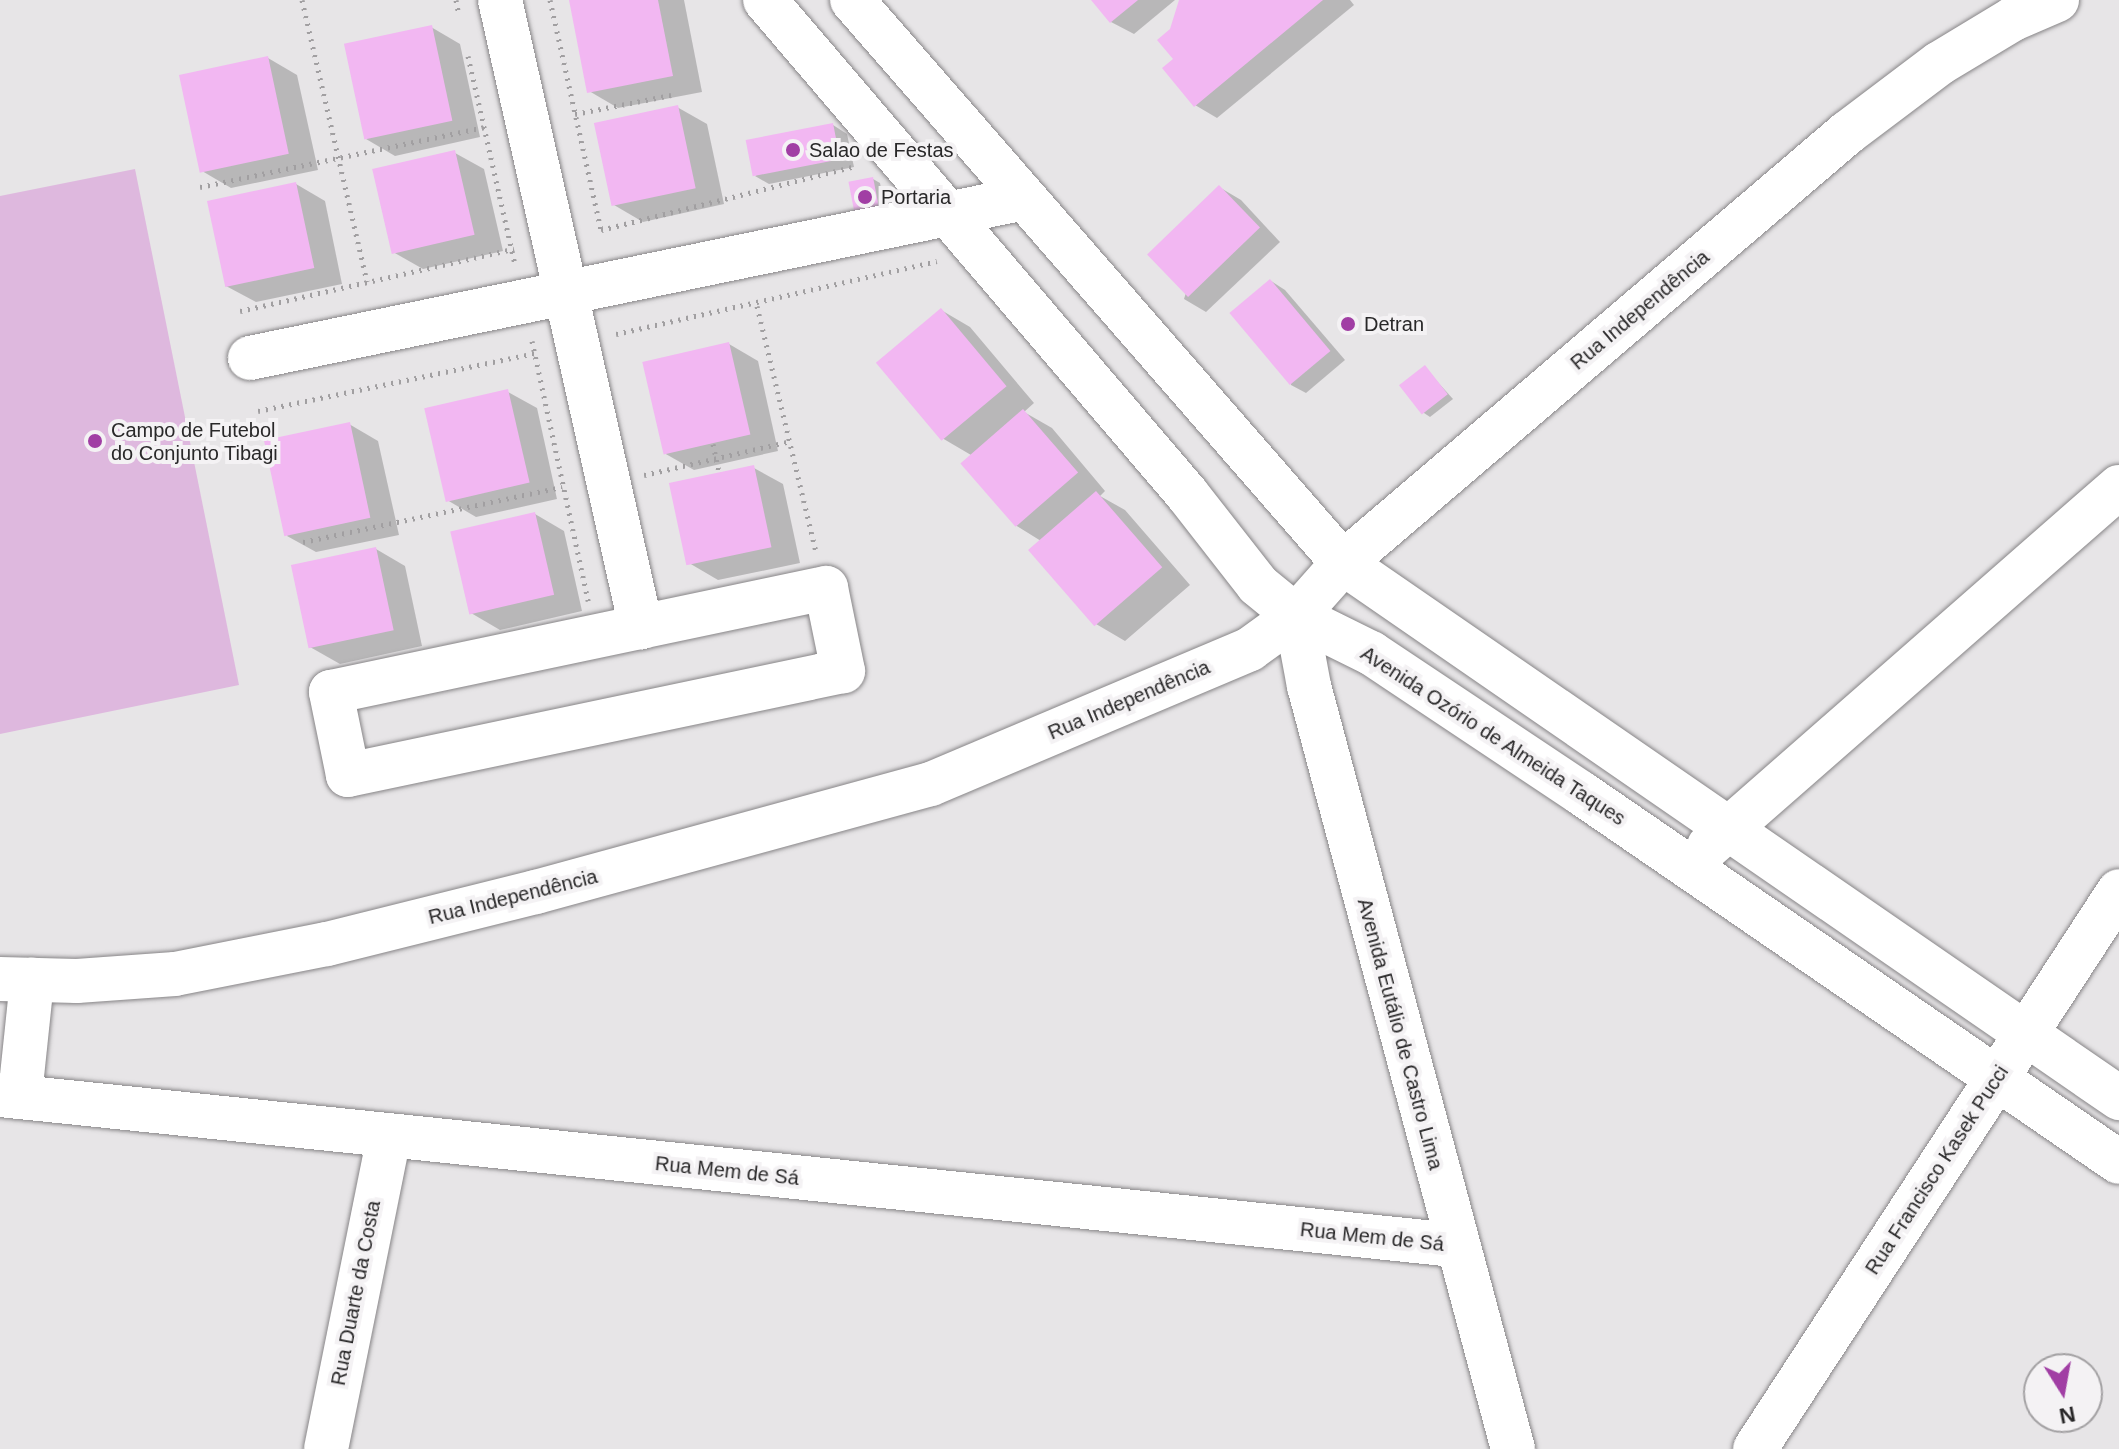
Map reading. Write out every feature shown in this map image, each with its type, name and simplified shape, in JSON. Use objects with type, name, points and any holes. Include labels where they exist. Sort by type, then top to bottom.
[{"type":"street","points":[[500,0],[641,627]]},
{"type":"street","name":"Avenida Ozório de Almeida Taques","points":[[765,0],[895,156],[1187,494],[1258,585],[1296,616],[1371,653],[1998,1076],[2119,1162]]},
{"type":"street","points":[[852,0],[1020,199],[1343,563],[2026,1029],[2119,1098]]},
{"type":"street","name":"Rua Independência","points":[[16,980],[175,974],[327,944],[931,784],[1250,649],[1296,616],[1343,563],[1847,133],[1940,63],[2013,19],[2057,0]]},
{"type":"street","points":[[250,358],[565,289],[1020,199]]},
{"type":"street","points":[[1686,865],[2119,487]]},
{"type":"street","points":[[826,588],[843,671],[348,775],[331,692],[826,588]]},
{"type":"street","name":"Avenida Eutálio de Castro Lima","points":[[1296,616],[1309,686],[1455,1245],[1513,1449]]},
{"type":"street","name":"Rua Francisco Kasek Pucci","points":[[1755,1449],[2026,1029],[2119,891]]},
{"type":"street","points":[[10,1095],[16,980]]},
{"type":"street","name":"Rua Mem de Sá","points":[[10,1095],[389,1137],[1455,1245]]},
{"type":"street","name":"Rua Duarte da Costa","points":[[326,1449],[389,1137]]},
{"type":"path","points":[[302,0],[367,282]]},
{"type":"path","points":[[456,0],[462,28]]},
{"type":"path","points":[[550,0],[601,230],[895,156]]},
{"type":"path","points":[[240,311],[512,249],[465,42]]},
{"type":"path","points":[[575,114],[671,95]]},
{"type":"path","points":[[200,187],[484,127]]},
{"type":"path","points":[[615,351],[612,335],[757,305],[977,251]]},
{"type":"path","points":[[757,305],[787,442],[826,588]]},
{"type":"path","points":[[258,411],[535,353],[596,637]]},
{"type":"path","points":[[635,461],[638,477],[787,442]]},
{"type":"path","points":[[713,444],[719,473]]},
{"type":"path","points":[[303,542],[562,487]]},
{"type":"shaded area","name":"Campo de Futebol do Conjunto Tibagi","points":[[135,169],[239,685],[0,734],[0,196]]},
{"type":"building","points":[[569,0],[658,0],[673,76],[587,93]]},
{"type":"building","points":[[1091,0],[1138,0],[1110,23]]},
{"type":"building","points":[[1179,0],[1323,0],[1194,107],[1162,68],[1173,59],[1157,40],[1170,29]]},
{"type":"building","points":[[432,25],[452,121],[364,140],[344,44]]},
{"type":"building","points":[[268,56],[289,154],[200,173],[179,75]]},
{"type":"building","points":[[678,105],[696,188],[612,206],[594,123]]},
{"type":"building","name":"Salao de Festas","points":[[833,123],[840,159],[753,176],[746,140]]},
{"type":"building","points":[[455,150],[475,235],[392,254],[372,169]]},
{"type":"building","name":"Portaria","points":[[873,177],[880,212],[855,217],[848,182]]},
{"type":"building","points":[[296,182],[314,268],[225,287],[207,201]]},
{"type":"building","points":[[1219,185],[1260,227],[1188,297],[1147,254]]},
{"type":"building","points":[[1270,279],[1330,351],[1290,385],[1229,313]]},
{"type":"building","points":[[941,308],[1007,386],[941,441],[876,363]]},
{"type":"building","points":[[729,342],[750,435],[664,455],[642,362]]},
{"type":"building","points":[[1425,365],[1448,394],[1422,414],[1399,385]]},
{"type":"building","points":[[508,389],[530,483],[446,502],[424,408]]},
{"type":"building","points":[[1023,409],[1078,472],[1015,527],[960,463]]},
{"type":"building","points":[[350,422],[370,518],[284,536],[264,440]]},
{"type":"building","points":[[754,465],[771,547],[686,565],[669,483]]},
{"type":"building","points":[[1096,491],[1162,567],[1094,626],[1028,550]]},
{"type":"building","points":[[535,512],[554,595],[469,614],[450,532]]},
{"type":"building","points":[[376,547],[394,630],[309,648],[291,565]]},
{"type":"place","name":"Salao de Festas","points":[[793,150]]},
{"type":"place","name":"Portaria","points":[[865,197]]},
{"type":"place","name":"Detran","points":[[1348,324]]},
{"type":"place","name":"Campo de Futebol do Conjunto Tibagi","points":[[95,441]]}]
